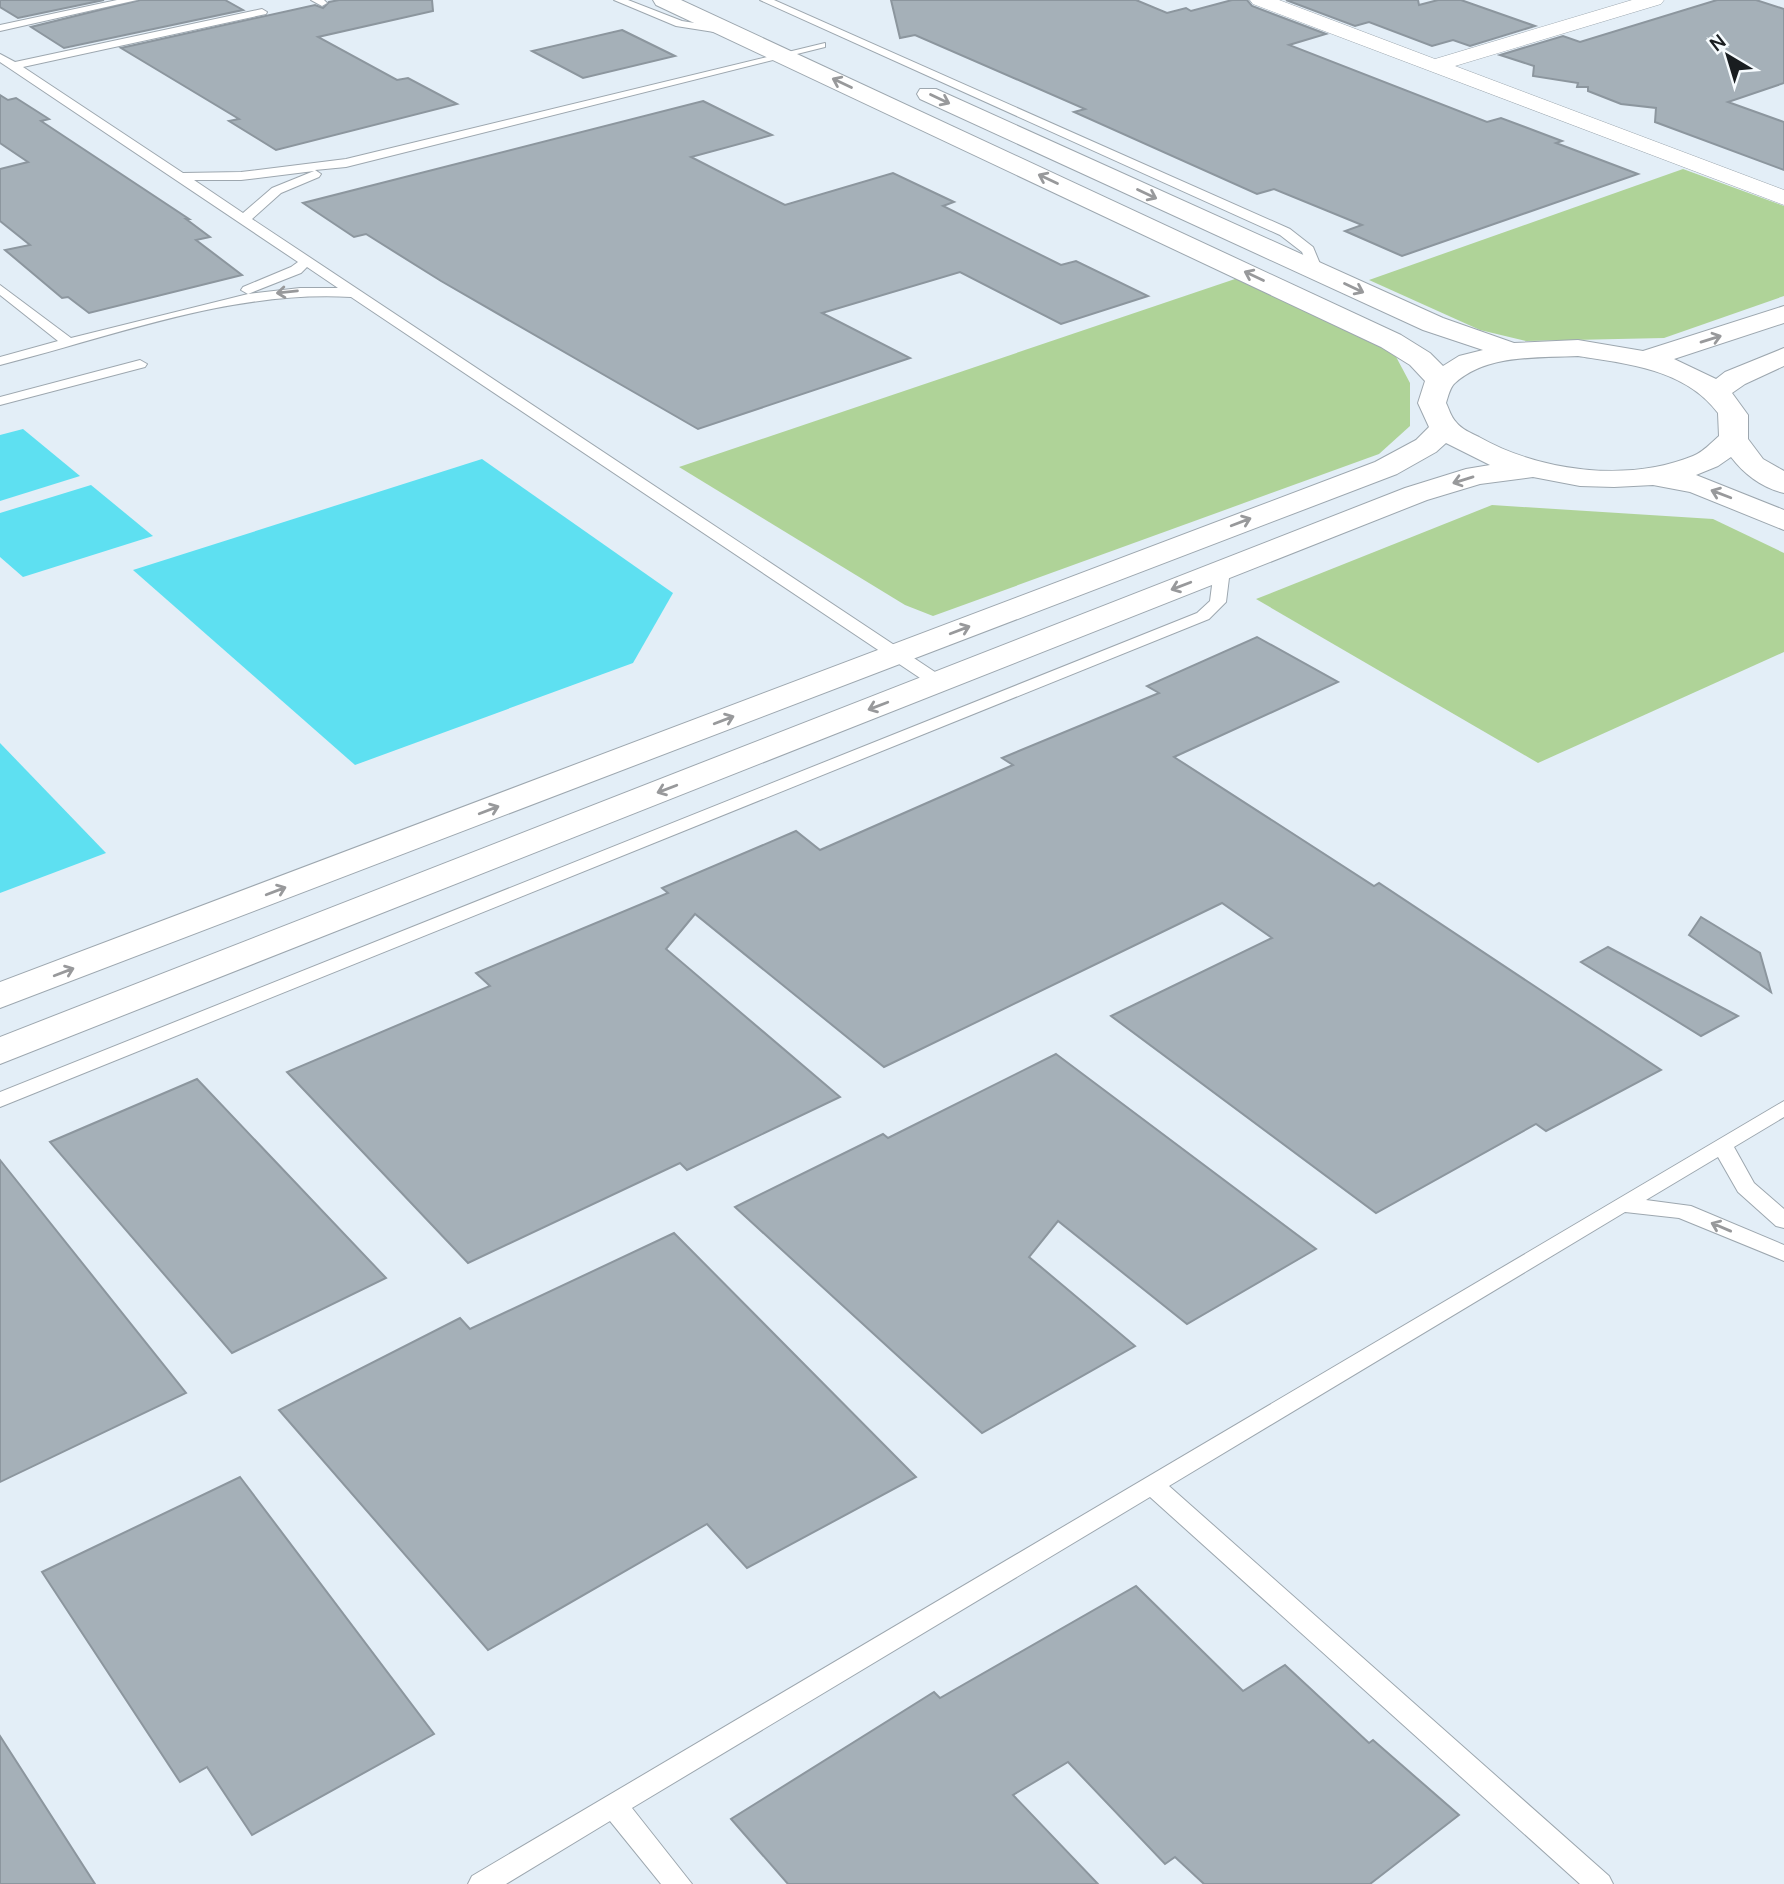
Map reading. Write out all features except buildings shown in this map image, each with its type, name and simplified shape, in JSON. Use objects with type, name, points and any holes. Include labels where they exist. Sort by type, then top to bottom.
[{"type":"main road","points":[[664,0],[749,15],[821,45],[1433,324],[1512,351]]},
{"type":"main road","points":[[749,15],[783,55],[1391,341],[1420,359],[1440,380]]},
{"type":"main road","points":[[1646,359],[1784,314]]},
{"type":"main road","points":[[1733,439],[1705,462],[1653,476],[1613,479],[1571,476],[1530,469],[1479,452],[1444,428],[1432,403],[1440,380],[1469,362],[1512,351],[1578,348],[1646,359],[1686,374],[1716,392],[1734,415],[1733,439],[1752,465],[1784,484]]},
{"type":"main road","points":[[1716,392],[1734,377],[1784,356]]},
{"type":"main road","points":[[0,996],[1386,468],[1426,446],[1444,428]]},
{"type":"main road","points":[[0,1051],[1416,494],[1477,475],[1530,469]]},
{"type":"main road","points":[[1653,476],[1698,484],[1784,521]]},
{"type":"street","points":[[1260,0],[1784,198]]},
{"type":"street","points":[[1434,66],[1654,0]]},
{"type":"lane","points":[[0,28],[132,0]]},
{"type":"lane","points":[[619,0],[680,24],[749,15],[1285,232],[1308,250],[1316,271]]},
{"type":"lane","points":[[13,66],[262,12]]},
{"type":"lane","points":[[245,219],[260,200],[280,187],[346,163],[821,45]]},
{"type":"lane","points":[[0,57],[938,682]]},
{"type":"lane","points":[[180,177],[242,176],[346,163]]},
{"type":"lane","points":[[204,307],[274,280],[296,270],[307,261]]},
{"type":"lane","points":[[0,289],[68,342]]},
{"type":"lane","points":[[0,361],[204,307],[286,292],[355,293]]},
{"type":"lane","points":[[0,401],[140,364]]},
{"type":"lane","points":[[0,1100],[1203,616],[1218,602],[1222,570]]},
{"type":"lane","points":[[482,1884],[1784,1108]]},
{"type":"lane","points":[[1722,1145],[1746,1187],[1784,1221]]},
{"type":"lane","points":[[1622,1205],[1683,1211],[1784,1254]]},
{"type":"lane","points":[[1152,1485],[1599,1884]]},
{"type":"lane","points":[[614,1806],[678,1884]]},
{"type":"green space","points":[[1683,169],[1784,206],[1784,296],[1664,338],[1526,341],[1480,330],[1369,280]]},
{"type":"green space","points":[[1238,278],[1394,353],[1410,383],[1410,426],[1379,454],[933,616],[905,605],[679,467]]},
{"type":"green space","points":[[1492,505],[1713,519],[1784,553],[1784,652],[1538,763],[1256,599]]},
{"type":"water","points":[[23,429],[80,476],[0,501],[0,435]]},
{"type":"water","points":[[482,459],[673,593],[633,663],[355,765],[133,570]]},
{"type":"water","points":[[91,485],[153,536],[23,577],[0,557],[0,513]]},
{"type":"water","points":[[0,743],[106,853],[0,893]]}]
